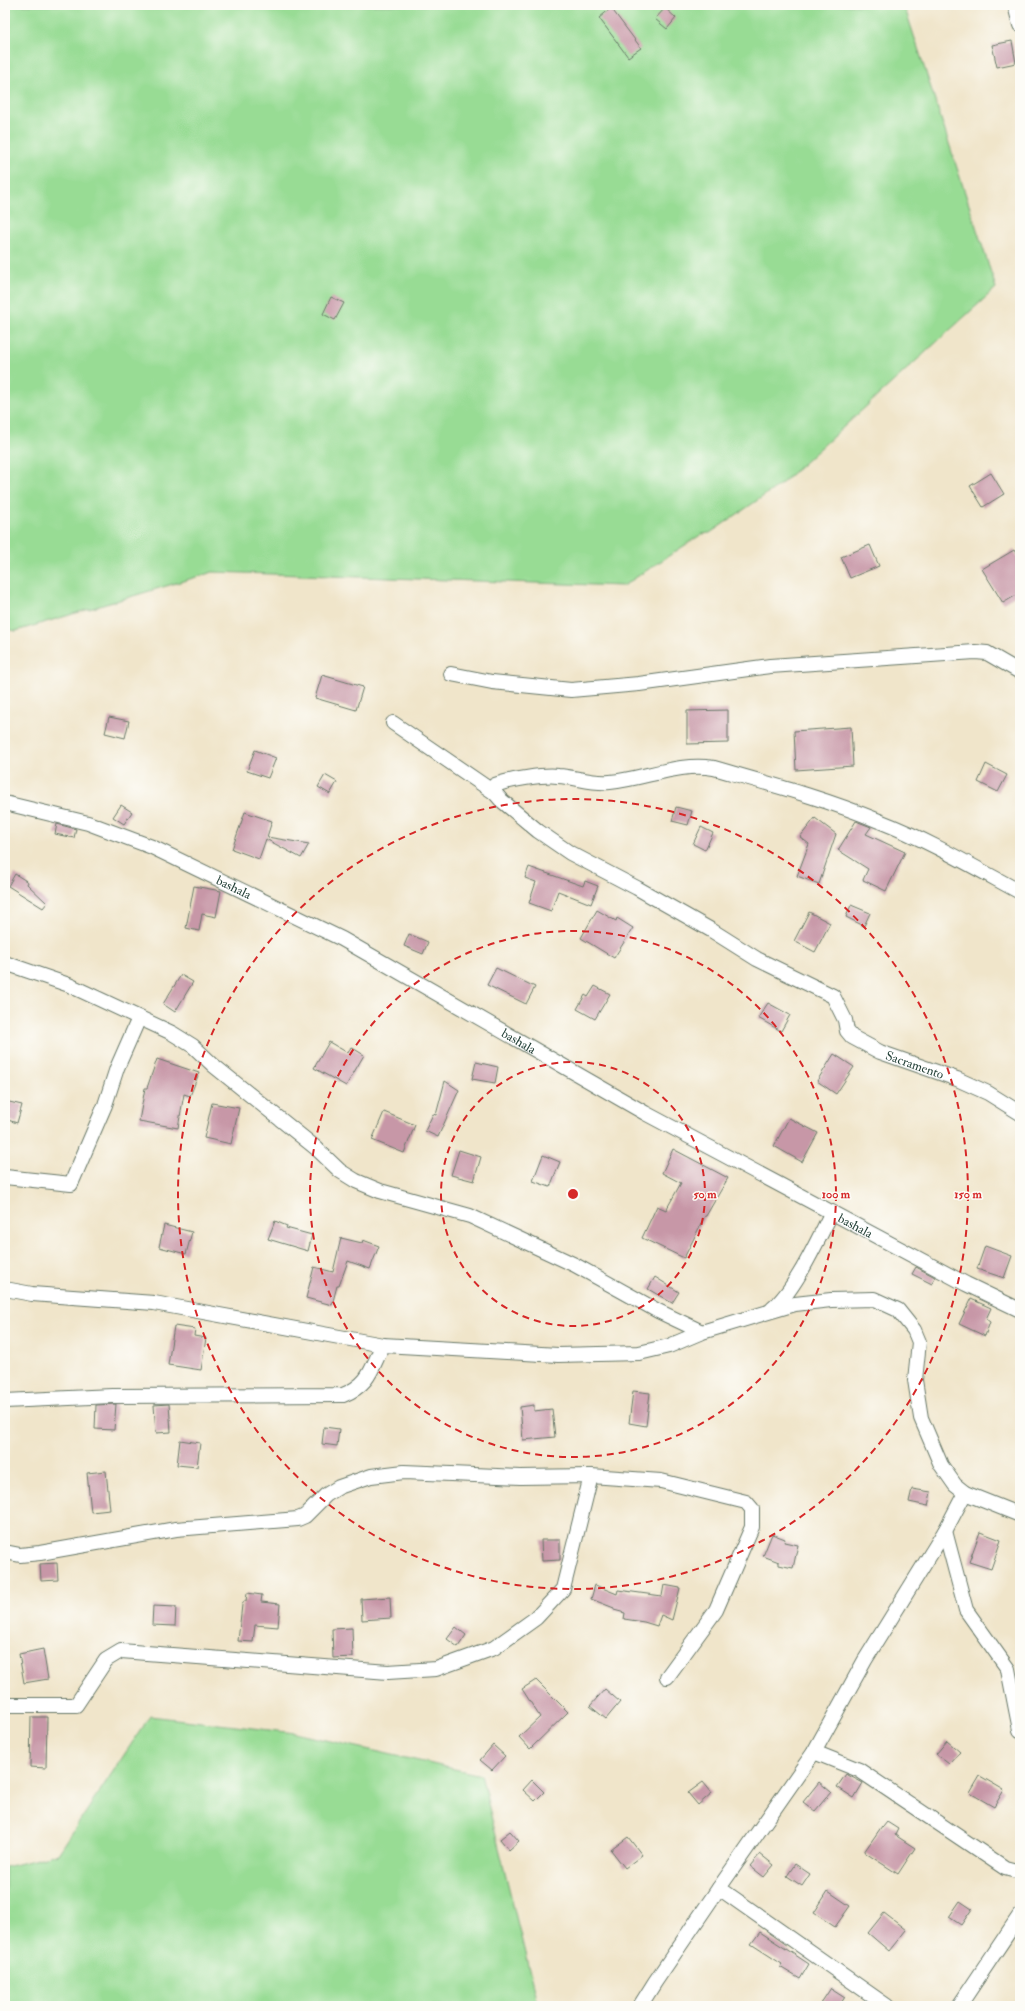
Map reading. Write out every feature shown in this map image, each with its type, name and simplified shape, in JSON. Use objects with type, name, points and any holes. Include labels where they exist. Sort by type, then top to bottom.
[{"type":"street","points":[[1015,5],[1020,25]]},
{"type":"street","points":[[450,674],[492,682],[571,690],[639,684],[770,666],[975,652],[987,653],[1020,672]]},
{"type":"street","points":[[393,723],[495,793],[496,786],[505,782],[557,775],[598,782],[610,782],[685,767],[700,766],[714,768],[815,797],[879,821],[925,841],[1020,892]]},
{"type":"street","name":"Sacramento","points":[[495,793],[501,800],[538,831],[570,853],[711,930],[757,959],[833,996],[846,1020],[847,1031],[852,1037],[880,1052],[957,1079],[988,1093],[1020,1112]]},
{"type":"street","name":"bashala","points":[[5,803],[88,823],[152,847],[342,939],[644,1113],[966,1284],[1020,1310]]},
{"type":"street","points":[[5,963],[69,985],[172,1033],[193,1046],[213,1065],[316,1148],[340,1171],[356,1181],[380,1191],[470,1216],[575,1265],[658,1311],[702,1332]]},
{"type":"street","points":[[5,1177],[71,1184],[96,1127],[117,1068],[138,1018]]},
{"type":"street","points":[[772,1310],[780,1303],[806,1261],[832,1212]]},
{"type":"street","points":[[5,1289],[32,1294],[154,1303],[383,1345],[558,1354],[639,1353],[669,1346],[702,1332],[795,1304],[831,1300],[874,1299],[898,1310],[914,1330],[919,1342],[914,1380],[921,1418],[941,1465],[955,1485],[965,1493],[1020,1515]]},
{"type":"street","points":[[5,1401],[112,1396],[343,1395],[356,1390],[364,1383],[383,1345]]},
{"type":"street","points":[[5,1552],[20,1555],[40,1553],[176,1529],[298,1519],[305,1516],[326,1495],[339,1487],[371,1476],[389,1473],[404,1472],[520,1477],[591,1476],[660,1481],[746,1502],[752,1509],[752,1527],[716,1610],[667,1677]]},
{"type":"street","points":[[5,1705],[76,1705],[106,1660],[121,1651],[388,1672],[436,1669],[494,1648],[536,1618],[563,1589],[591,1476]]},
{"type":"street","points":[[640,2006],[719,1888],[814,1752],[865,1660],[945,1531],[965,1493]]},
{"type":"street","points":[[945,1531],[964,1604],[1008,1669],[1019,1721]]},
{"type":"street","points":[[814,1752],[859,1770],[1005,1868],[1020,1872]]},
{"type":"street","points":[[719,1888],[887,2006]]},
{"type":"street","points":[[959,2006],[1020,1915]]},
{"type":"green space","points":[[5,5],[904,5],[996,288],[781,484],[710,533],[702,534],[623,586],[213,572],[16,631],[5,629]]},
{"type":"green space","points":[[150,1716],[295,1733],[481,1775],[538,2006],[5,2006],[5,1867],[58,1854]]},
{"type":"building","points":[[611,8],[641,48],[628,57],[599,18]]},
{"type":"building","points":[[665,8],[676,18],[667,29],[655,19]]},
{"type":"building","points":[[1012,41],[1016,63],[997,67],[992,45]]},
{"type":"building","points":[[331,297],[344,303],[335,320],[323,314]]},
{"type":"building","points":[[991,473],[1004,494],[983,507],[970,486]]},
{"type":"building","points":[[870,545],[879,566],[850,578],[841,557]]},
{"type":"building","points":[[1014,550],[1020,560],[1020,593],[1003,603],[982,569]]},
{"type":"building","points":[[322,675],[363,687],[356,710],[315,698]]},
{"type":"building","points":[[728,710],[728,743],[687,744],[687,711]]},
{"type":"building","points":[[109,717],[129,721],[125,738],[105,733]]},
{"type":"building","points":[[851,727],[853,766],[796,770],[794,731]]},
{"type":"building","points":[[255,750],[276,758],[268,778],[247,771]]},
{"type":"building","points":[[986,764],[1007,775],[998,792],[978,782]]},
{"type":"building","points":[[325,775],[337,782],[330,794],[318,787]]},
{"type":"building","points":[[121,805],[132,812],[124,824],[113,817]]},
{"type":"building","points":[[676,807],[692,811],[688,825],[672,821]]},
{"type":"building","points":[[245,812],[272,821],[267,837],[309,844],[301,858],[266,839],[259,859],[232,849]]},
{"type":"building","points":[[815,818],[836,834],[819,884],[797,876],[809,844],[800,837]]},
{"type":"building","points":[[856,821],[871,827],[866,834],[905,852],[886,891],[863,880],[868,869],[838,850]]},
{"type":"building","points":[[57,824],[76,829],[74,838],[55,834]]},
{"type":"building","points":[[701,827],[713,833],[705,850],[693,844]]},
{"type":"building","points":[[529,867],[583,886],[585,881],[598,886],[591,904],[558,891],[551,911],[529,903],[536,882],[525,878]]},
{"type":"building","points":[[15,874],[28,882],[27,884],[47,903],[43,908],[8,886]]},
{"type":"building","points":[[194,886],[221,891],[216,917],[202,914],[199,931],[186,928]]},
{"type":"building","points":[[851,905],[870,913],[864,926],[846,917]]},
{"type":"building","points":[[597,910],[616,921],[617,918],[633,928],[614,958],[581,938]]},
{"type":"building","points":[[809,912],[830,923],[815,952],[794,941]]},
{"type":"building","points":[[409,934],[428,942],[423,954],[404,946]]},
{"type":"building","points":[[496,968],[535,987],[526,1004],[487,985]]},
{"type":"building","points":[[181,975],[193,982],[175,1012],[163,1004]]},
{"type":"building","points":[[595,986],[610,994],[595,1019],[577,1009],[585,995],[588,997]]},
{"type":"building","points":[[768,1003],[790,1015],[781,1031],[758,1018]]},
{"type":"building","points":[[329,1042],[348,1053],[351,1047],[364,1055],[346,1086],[314,1068]]},
{"type":"building","points":[[834,1054],[854,1067],[836,1094],[817,1081]]},
{"type":"building","points":[[157,1059],[199,1073],[190,1096],[184,1094],[178,1128],[139,1121],[145,1088],[147,1088]]},
{"type":"building","points":[[476,1062],[498,1067],[495,1083],[472,1079]]},
{"type":"building","points":[[445,1081],[459,1090],[438,1137],[425,1131],[433,1114],[436,1115]]},
{"type":"building","points":[[5,1101],[22,1105],[17,1123],[5,1119]]},
{"type":"building","points":[[212,1103],[239,1108],[231,1144],[204,1138]]},
{"type":"building","points":[[384,1112],[415,1125],[404,1153],[372,1140]]},
{"type":"building","points":[[789,1118],[818,1133],[802,1162],[774,1146]]},
{"type":"building","points":[[673,1149],[728,1178],[705,1216],[684,1258],[642,1238],[657,1206],[666,1210],[681,1183],[662,1173]]},
{"type":"building","points":[[459,1150],[481,1157],[474,1181],[451,1175]]},
{"type":"building","points":[[543,1155],[560,1162],[550,1187],[533,1181]]},
{"type":"building","points":[[275,1221],[287,1226],[286,1228],[312,1235],[308,1251],[268,1239]]},
{"type":"building","points":[[164,1225],[192,1232],[186,1254],[159,1247]]},
{"type":"building","points":[[341,1238],[362,1243],[363,1240],[379,1246],[370,1269],[348,1261],[339,1286],[337,1286],[332,1305],[306,1298],[314,1267],[333,1272]]},
{"type":"building","points":[[985,1246],[1012,1256],[1004,1278],[977,1269]]},
{"type":"building","points":[[916,1267],[935,1277],[932,1284],[912,1274]]},
{"type":"building","points":[[655,1277],[679,1292],[672,1303],[648,1289]]},
{"type":"building","points":[[971,1299],[991,1308],[986,1319],[990,1322],[985,1336],[959,1324]]},
{"type":"building","points":[[174,1326],[195,1329],[194,1336],[206,1338],[201,1370],[168,1365]]},
{"type":"building","points":[[633,1391],[650,1393],[646,1426],[629,1423]]},
{"type":"building","points":[[116,1404],[114,1430],[95,1429],[96,1405]]},
{"type":"building","points":[[169,1404],[171,1432],[156,1433],[154,1405]]},
{"type":"building","points":[[534,1405],[534,1411],[552,1409],[555,1437],[523,1440],[520,1407]]},
{"type":"building","points":[[324,1427],[339,1429],[337,1446],[322,1444]]},
{"type":"building","points":[[180,1440],[200,1443],[197,1467],[177,1465]]},
{"type":"building","points":[[106,1471],[110,1510],[91,1512],[87,1473]]},
{"type":"building","points":[[912,1489],[931,1492],[928,1506],[909,1502]]},
{"type":"building","points":[[980,1532],[1001,1540],[991,1569],[969,1562]]},
{"type":"building","points":[[772,1534],[785,1539],[784,1542],[798,1545],[793,1568],[779,1565],[779,1562],[763,1556]]},
{"type":"building","points":[[541,1540],[560,1540],[560,1560],[542,1561]]},
{"type":"building","points":[[57,1563],[58,1580],[41,1581],[40,1564]]},
{"type":"building","points":[[595,1585],[617,1594],[618,1590],[662,1596],[664,1585],[680,1588],[672,1620],[661,1615],[657,1626],[644,1622],[624,1619],[625,1613],[614,1610],[614,1608],[591,1599]]},
{"type":"building","points":[[247,1593],[262,1595],[261,1602],[280,1604],[278,1627],[255,1625],[253,1642],[238,1641],[242,1605],[244,1601],[246,1601]]},
{"type":"building","points":[[390,1597],[391,1618],[362,1620],[361,1599]]},
{"type":"building","points":[[153,1606],[176,1607],[175,1626],[152,1625]]},
{"type":"building","points":[[456,1627],[466,1635],[458,1647],[447,1639]]},
{"type":"building","points":[[352,1628],[353,1657],[333,1658],[332,1629]]},
{"type":"building","points":[[43,1649],[48,1679],[24,1683],[19,1654]]},
{"type":"building","points":[[536,1680],[568,1712],[530,1749],[519,1737],[540,1717],[522,1689]]},
{"type":"building","points":[[605,1689],[620,1702],[606,1719],[590,1706]]},
{"type":"building","points":[[31,1717],[47,1717],[46,1768],[30,1767]]},
{"type":"building","points":[[947,1741],[960,1752],[949,1764],[936,1754]]},
{"type":"building","points":[[493,1745],[505,1756],[492,1770],[480,1760]]},
{"type":"building","points":[[846,1774],[863,1783],[854,1798],[837,1787]]},
{"type":"building","points":[[980,1776],[1004,1790],[994,1807],[970,1793]]},
{"type":"building","points":[[532,1780],[544,1792],[535,1801],[523,1790]]},
{"type":"building","points":[[703,1782],[712,1793],[698,1805],[688,1793]]},
{"type":"building","points":[[819,1782],[831,1792],[815,1811],[803,1802]]},
{"type":"building","points":[[887,1822],[898,1829],[895,1835],[915,1848],[898,1874],[864,1852],[882,1826],[883,1827]]},
{"type":"building","points":[[510,1831],[519,1841],[509,1850],[500,1839]]},
{"type":"building","points":[[628,1837],[642,1855],[625,1868],[611,1850]]},
{"type":"building","points":[[760,1854],[774,1865],[764,1877],[750,1866]]},
{"type":"building","points":[[795,1864],[810,1874],[802,1886],[787,1876]]},
{"type":"building","points":[[828,1891],[850,1906],[835,1927],[814,1913]]},
{"type":"building","points":[[960,1901],[972,1909],[961,1925],[949,1917]]},
{"type":"building","points":[[884,1913],[906,1930],[889,1951],[868,1933]]},
{"type":"building","points":[[760,1932],[809,1964],[800,1979],[780,1967],[782,1964],[751,1944]]},
{"type":"building","points":[[831,1988],[845,1997],[839,2006],[819,2006]]}]
